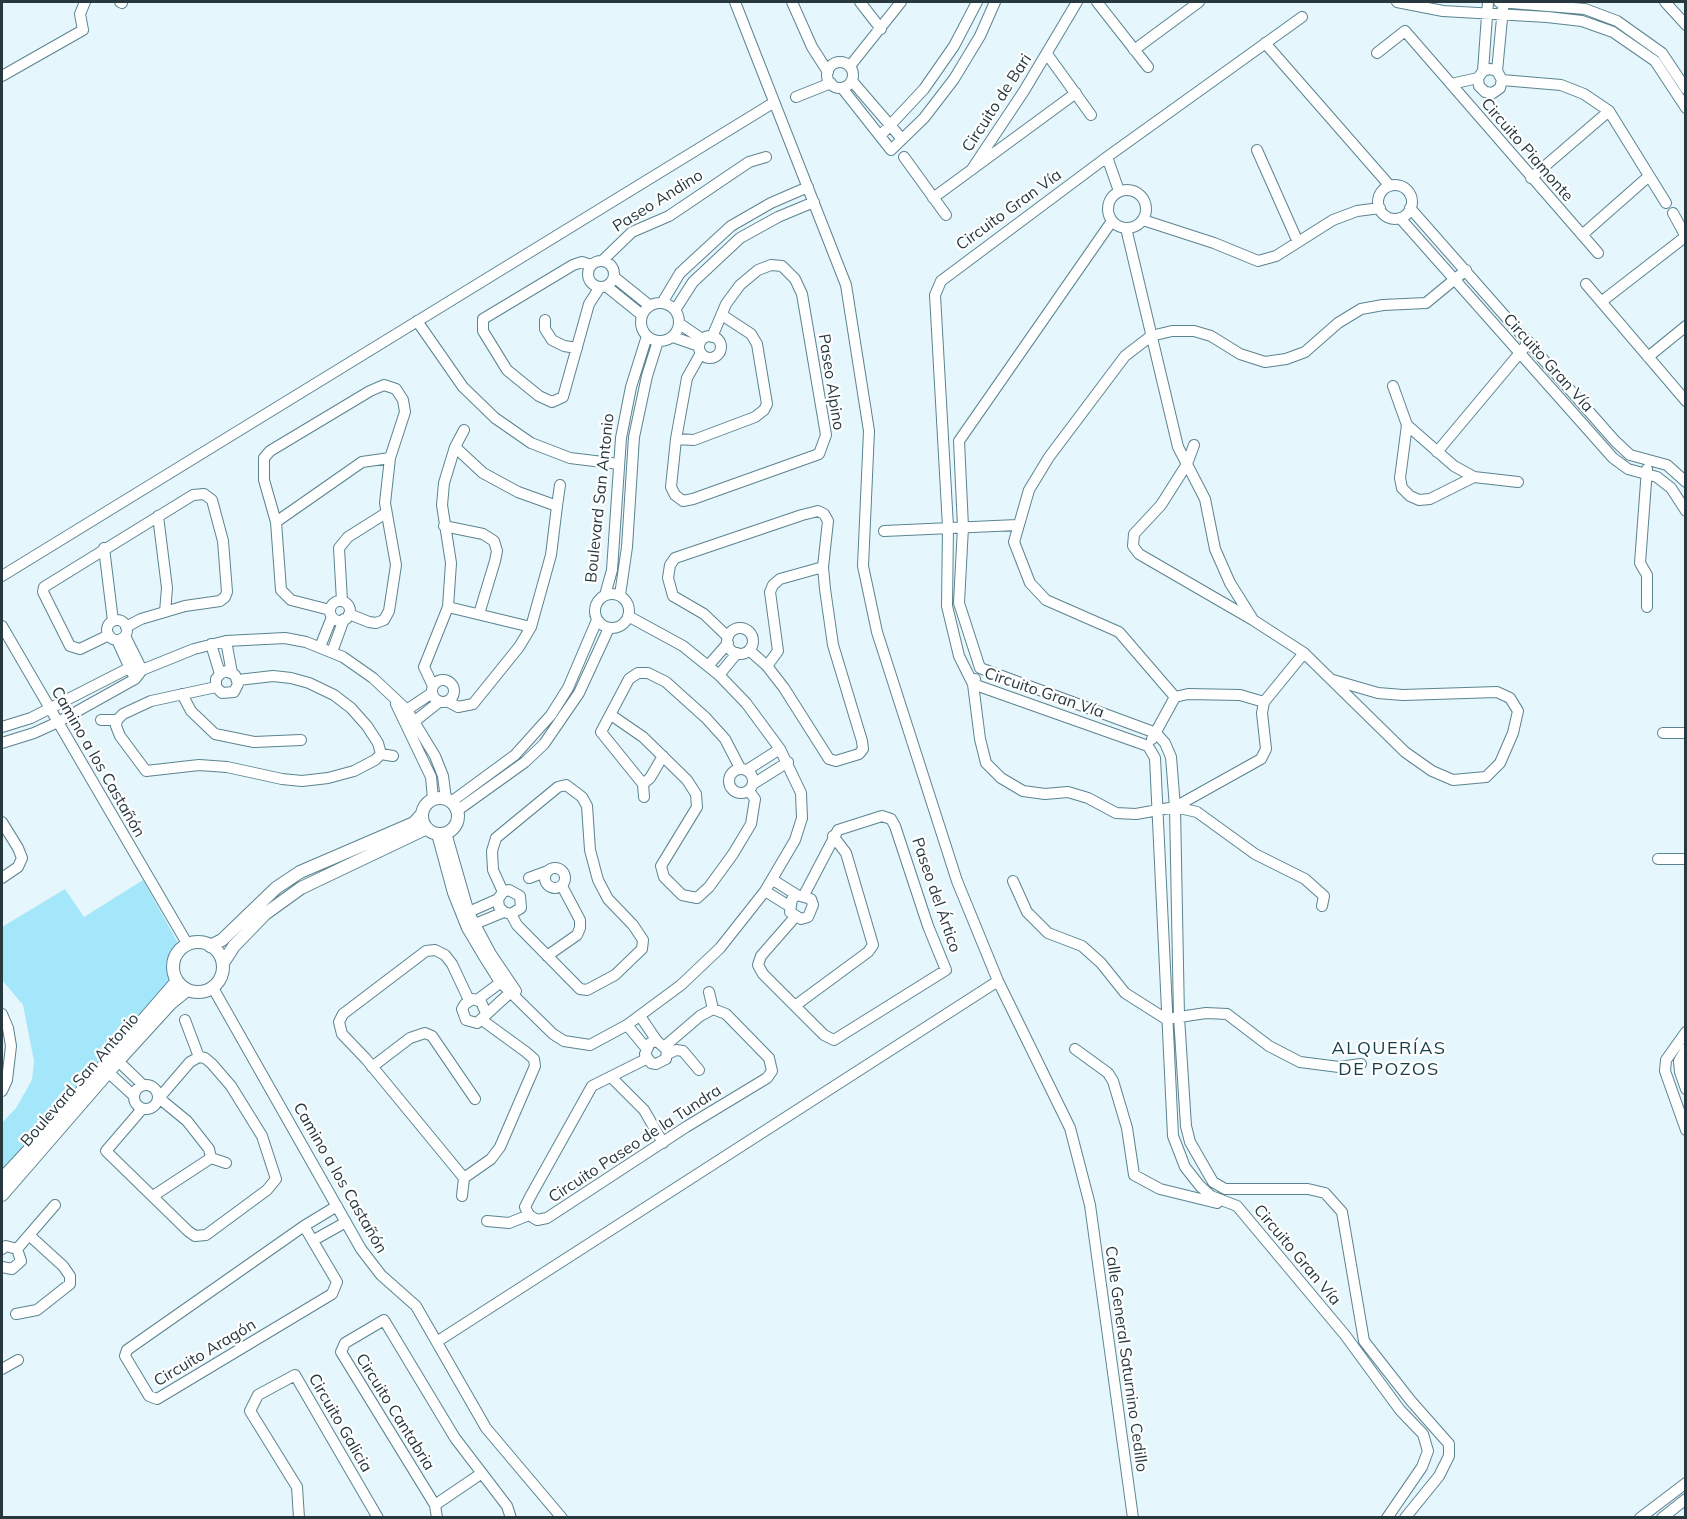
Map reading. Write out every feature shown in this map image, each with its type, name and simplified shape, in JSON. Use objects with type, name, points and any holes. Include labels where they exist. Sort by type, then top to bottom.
[{"type":"street","points":[[2,76],[84,30],[80,14],[85,2]]},
{"type":"street","name":"Calle General Saturnino Cedillo","points":[[735,2],[846,285],[869,431],[863,566],[877,632],[957,881],[998,981],[1071,1128],[1090,1205],[1133,1518]]},
{"type":"street","points":[[792,2],[812,47],[828,72],[831,83]]},
{"type":"street","points":[[860,2],[881,29]]},
{"type":"street","points":[[850,66],[901,2]]},
{"type":"street","points":[[880,136],[924,89],[948,55],[976,2]]},
{"type":"street","points":[[796,97],[831,83],[842,88],[891,150],[924,118],[954,79],[980,36],[995,2]]},
{"type":"street","name":"Circuito de Bari","points":[[972,169],[1047,54],[1077,2]]},
{"type":"street","points":[[1097,2],[1148,67]]},
{"type":"street","points":[[1397,2],[1443,11],[1582,21],[1613,32],[1655,61],[1686,108]]},
{"type":"street","name":"Circuito Piamonte","points":[[1488,2],[1479,86],[1485,92],[1493,93],[1500,88],[1501,2]]},
{"type":"street","points":[[1501,2],[1585,9],[1617,21],[1662,53],[1686,89]]},
{"type":"street","points":[[1665,2],[1686,25]]},
{"type":"street","points":[[1134,50],[1192,4]]},
{"type":"street","name":"Circuito Gran Vía","points":[[1302,17],[1107,157],[941,281],[935,295],[948,527],[947,606],[959,656],[973,684],[1148,746],[1155,758],[1173,1136],[1185,1167],[1200,1186],[1211,1196],[1237,1206],[1345,1335],[1400,1410],[1423,1434],[1428,1451],[1422,1467],[1387,1518]]},
{"type":"street","name":"Circuito Piamonte","points":[[1377,53],[1404,32],[1598,253]]},
{"type":"street","points":[[1265,43],[1390,186]]},
{"type":"street","name":"Circuito de Bari","points":[[1047,54],[1091,115]]},
{"type":"street","points":[[828,72],[832,65],[839,62],[850,66],[853,73],[852,81],[902,139]]},
{"type":"street","name":"Circuito Piamonte","points":[[1451,84],[1490,69],[1500,76],[1561,85],[1584,94],[1608,111],[1670,208],[1685,237]]},
{"type":"street","points":[[842,88],[852,81]]},
{"type":"street","name":"Circuito de Bari","points":[[933,198],[1076,93]]},
{"type":"street","points":[[2,576],[773,103]]},
{"type":"street","points":[[1531,178],[1608,111]]},
{"type":"street","points":[[1257,150],[1298,240]]},
{"type":"street","name":"Paseo Andino","points":[[607,283],[589,304],[563,397],[552,402],[527,388],[507,370],[492,348],[482,323],[484,316],[573,265],[582,262],[591,265],[603,261],[632,232],[669,216],[749,162],[766,157]]},
{"type":"street","points":[[904,157],[946,215]]},
{"type":"street","points":[[1107,157],[1119,191]]},
{"type":"street","points":[[1582,235],[1649,176]]},
{"type":"street","points":[[1390,186],[1399,186],[1407,191],[1411,199],[1410,208],[1400,218],[1390,218],[1380,208],[1379,195],[1390,186]]},
{"type":"street","points":[[662,303],[680,273],[731,226],[808,187]]},
{"type":"street","points":[[1133,190],[1142,196],[1146,210],[1143,220],[1135,226],[1126,228],[1112,221],[1108,207],[1111,198],[1119,191],[1133,190]]},
{"type":"street","points":[[675,310],[693,282],[740,238],[778,217],[814,202]]},
{"type":"street","points":[[1143,220],[1214,243],[1258,261],[1276,256],[1333,220],[1357,211],[1380,208]]},
{"type":"street","name":"Circuito Gran Vía","points":[[1410,208],[1615,441],[1630,455],[1648,462],[1667,465],[1686,482]]},
{"type":"street","name":"Circuito Gran Vía","points":[[1400,218],[1518,354],[1613,458],[1628,469],[1657,477],[1671,488],[1686,511]]},
{"type":"street","points":[[943,442],[959,441],[1112,221]]},
{"type":"street","points":[[1126,228],[1178,447],[1205,500],[1215,549],[1230,583],[1253,620]]},
{"type":"street","points":[[1601,302],[1685,237]]},
{"type":"street","points":[[603,261],[613,268],[607,283]]},
{"type":"street","points":[[591,265],[588,272],[590,280],[607,283],[650,306]]},
{"type":"street","name":"Paseo Alpino","points":[[771,265],[782,266],[795,279],[802,294],[826,435],[824,446],[815,457],[683,501],[675,495],[671,487],[676,439],[687,378],[722,315],[740,285],[758,270],[771,265]]},
{"type":"street","points":[[1175,696],[1119,632],[1046,600],[1030,583],[1014,542],[1017,525],[1029,490],[1049,458],[1125,356],[1151,336],[1173,331],[1194,331],[1211,336],[1240,354],[1265,362],[1286,359],[1305,352],[1338,323],[1361,309],[1383,305],[1426,303],[1466,270]]},
{"type":"street","points":[[607,283],[642,315]]},
{"type":"street","points":[[1586,284],[1686,401]]},
{"type":"street","points":[[662,303],[675,310],[680,324],[704,344],[673,337],[658,341],[647,336],[641,325],[642,315],[650,306],[662,303]]},
{"type":"street","points":[[676,439],[694,440],[755,417],[764,410],[767,404],[758,344],[751,334],[722,315]]},
{"type":"street","points":[[545,320],[545,329],[552,340],[564,346],[577,348]]},
{"type":"street","points":[[417,321],[464,387],[504,424],[531,443],[570,458],[619,464]]},
{"type":"street","points":[[673,337],[680,324]]},
{"type":"street","points":[[1648,357],[1686,326]]},
{"type":"street","name":"Boulevard San Antonio","points":[[452,804],[515,755],[551,715],[568,688],[597,620],[595,605],[605,595],[612,570],[619,464],[631,387],[647,336]]},
{"type":"street","name":"Boulevard San Antonio","points":[[620,595],[628,527],[634,436],[647,376],[658,341]]},
{"type":"street","points":[[1437,452],[1529,342]]},
{"type":"street","points":[[384,385],[396,389],[403,400],[405,411],[390,458],[386,513],[396,565],[389,611],[384,620],[376,623],[347,617],[338,620],[331,614],[291,600],[281,590],[276,522],[264,480],[264,458],[270,451],[370,391],[384,385]]},
{"type":"street","points":[[1393,386],[1407,425],[1400,478],[1402,488],[1410,496],[1419,500],[1430,499],[1474,477]]},
{"type":"street","points":[[1407,425],[1454,466],[1474,477],[1518,482]]},
{"type":"street","points":[[464,430],[455,447],[444,483],[442,505],[452,563],[448,607],[424,667],[438,696],[458,707],[473,704],[519,647],[531,627],[551,555],[560,485]]},
{"type":"street","name":"Circuito Gran Vía","points":[[959,441],[963,527],[959,603],[980,668],[1156,733]]},
{"type":"street","points":[[1194,445],[1187,464],[1161,505],[1134,534],[1133,546],[1152,564],[1253,620],[1304,653],[1406,752],[1432,771],[1453,780],[1486,777],[1500,763],[1513,734],[1518,711],[1510,698],[1497,692],[1403,696],[1378,693],[1333,680]]},
{"type":"street","points":[[455,447],[483,474],[518,492],[556,506]]},
{"type":"street","points":[[276,522],[362,462],[390,458]]},
{"type":"street","points":[[1647,607],[1647,575],[1640,563],[1648,462]]},
{"type":"street","points":[[204,494],[212,500],[223,541],[227,592],[220,602],[185,606],[165,612],[119,635],[80,649],[70,646],[43,592],[48,582],[158,516],[193,495],[204,494]]},
{"type":"street","points":[[737,653],[704,614],[673,596],[668,578],[670,565],[675,558],[818,511],[825,514],[828,521],[824,567],[833,645],[862,741],[863,749],[859,754],[836,761],[829,759],[809,724],[767,666],[749,650]]},
{"type":"street","points":[[342,601],[339,548],[348,537],[386,513]]},
{"type":"street","points":[[158,516],[167,588],[165,612]]},
{"type":"street","points":[[884,531],[1017,525]]},
{"type":"street","points":[[444,526],[483,534],[494,541],[497,551],[495,561],[479,614]]},
{"type":"street","points":[[104,548],[113,621],[122,622],[119,635],[129,668],[138,675]]},
{"type":"street","points":[[767,666],[778,651],[770,592],[773,585],[780,579],[824,567]]},
{"type":"street","name":"Boulevard San Antonio","points":[[605,595],[620,595],[627,602],[628,616]]},
{"type":"street","points":[[320,646],[335,602],[342,601],[347,605],[347,617],[332,652]]},
{"type":"street","points":[[448,607],[531,627]]},
{"type":"street","points":[[422,814],[437,831],[453,893],[503,980],[553,1034],[577,1045],[590,1045],[627,1025],[681,985],[720,948],[773,880],[795,840],[802,818],[801,792],[780,749],[746,703],[719,675],[683,646],[628,616],[623,624],[609,628],[597,620]]},
{"type":"street","name":"Camino a los Castañón","points":[[2,626],[188,945]]},
{"type":"street","name":"Boulevard San Antonio","points":[[452,804],[525,762],[544,744],[579,693],[609,628]]},
{"type":"street","points":[[708,666],[737,628],[749,631],[753,642],[749,650],[737,653],[719,675]]},
{"type":"street","points":[[119,635],[138,675]]},
{"type":"street","points":[[2,743],[34,733],[58,722],[138,675],[211,644],[285,638],[320,646],[332,652],[364,672],[392,695],[435,756],[452,804]]},
{"type":"street","points":[[226,641],[235,676],[237,688],[230,694],[222,693],[216,687],[216,680],[219,674],[226,671],[235,676],[273,676],[309,683],[334,695],[351,708],[367,726],[378,743],[381,754]]},
{"type":"street","points":[[211,644],[219,674]]},
{"type":"street","points":[[1175,807],[1261,759],[1266,749],[1262,713],[1264,702],[1304,653]]},
{"type":"street","points":[[2,727],[50,708],[129,668]]},
{"type":"street","points":[[980,668],[973,684],[980,740],[986,763],[1001,778],[1023,791],[1045,794],[1068,792],[1088,798],[1116,813],[1136,814],[1157,808],[1175,807],[1197,812],[1255,854],[1312,884],[1324,896],[1322,906]]},
{"type":"street","points":[[611,715],[643,737],[687,780],[696,794],[697,807],[661,866],[664,877],[682,895],[697,898],[709,887],[751,824],[754,799],[751,788],[753,776],[744,769],[725,740],[706,718],[666,682],[648,673],[638,673],[629,679],[601,732],[643,784],[644,797]]},
{"type":"street","points":[[216,687],[151,701],[123,714],[117,720],[116,726],[120,736],[143,774],[199,765],[227,767],[302,781],[328,778],[354,771],[375,760],[381,754]]},
{"type":"street","points":[[182,694],[191,711],[215,734],[254,742],[301,740]]},
{"type":"street","points":[[1175,696],[1240,695],[1264,702]]},
{"type":"street","points":[[404,712],[438,696]]},
{"type":"street","points":[[412,724],[438,696]]},
{"type":"street","points":[[1148,746],[1175,696]]},
{"type":"street","points":[[1089,724],[1094,710]]},
{"type":"street","points":[[101,720],[117,720]]},
{"type":"street","points":[[210,946],[222,940],[276,888],[300,872],[414,823],[433,799],[431,777],[412,724]]},
{"type":"street","points":[[1075,1048],[1108,1073],[1113,1081],[1127,1128],[1134,1175],[1161,1189],[1221,1204],[1225,1189],[1213,1182],[1200,1163],[1186,1126],[1179,1017],[1175,807],[1171,757],[1165,742],[1156,733]]},
{"type":"street","points":[[1663,734],[1686,733]]},
{"type":"street","points":[[780,749],[729,775],[728,782],[736,792],[751,788],[788,762]]},
{"type":"street","points":[[381,754],[393,756]]},
{"type":"street","points":[[643,784],[650,778],[663,756]]},
{"type":"street","points":[[566,785],[582,796],[587,807],[590,850],[598,880],[608,899],[633,925],[643,940],[642,949],[615,975],[587,990],[580,989],[547,956],[499,907],[501,896],[492,870],[492,851],[496,838],[558,787],[566,785]]},
{"type":"street","points":[[1197,812],[1200,793]]},
{"type":"street","points":[[433,799],[452,804]]},
{"type":"street","name":"Boulevard San Antonio","points":[[437,831],[454,828],[452,804]]},
{"type":"street","name":"Paseo del Ártico","points":[[801,895],[810,899],[813,912],[808,917],[795,917],[761,956],[759,965],[763,975],[824,1035],[834,1040],[946,970],[928,926],[896,826],[891,819],[882,816],[847,825],[833,836]]},
{"type":"street","points":[[2,822],[22,858],[18,867],[2,878]]},
{"type":"street","points":[[223,963],[216,950],[199,943],[188,945],[179,951],[174,960],[173,971],[177,981],[187,990],[200,993],[213,988],[221,977],[223,963],[234,946],[265,914],[301,888],[437,831]]},
{"type":"street","points":[[789,906],[801,895],[833,836],[846,853],[873,945],[868,952],[796,1005]]},
{"type":"street","points":[[1658,860],[1686,859]]},
{"type":"street","points":[[529,878],[554,868],[560,869],[565,874],[562,886],[580,920],[577,934],[547,956]]},
{"type":"street","points":[[773,880],[801,895]]},
{"type":"street","points":[[1013,881],[1027,912],[1048,933],[1082,946],[1101,963],[1125,993],[1166,1019],[1206,1013],[1227,1014],[1269,1046],[1300,1062],[1338,1067],[1361,1064]]},
{"type":"street","points":[[465,914],[516,891],[520,896],[521,908],[470,926]]},
{"type":"street","points":[[765,891],[789,906],[795,917]]},
{"type":"street","points":[[462,1196],[464,1179],[342,1034],[339,1022],[343,1014],[394,973],[426,951],[435,950],[445,955],[473,1000],[484,1005],[484,1016],[534,1059],[534,1066],[501,1147],[491,1159],[464,1179]]},
{"type":"street","points":[[503,980],[462,1009],[463,1015],[471,1023],[484,1016],[512,990]]},
{"type":"street","name":"Boulevard San Antonio","points":[[2,1179],[54,1123],[177,981]]},
{"type":"street","points":[[438,1341],[998,981]]},
{"type":"street","name":"Camino a los Castañón","points":[[213,988],[346,1222],[375,1267],[416,1306],[486,1428],[562,1518]]},
{"type":"street","name":"Boulevard San Antonio","points":[[2,1195],[118,1060],[171,1003],[187,990]]},
{"type":"street","points":[[709,992],[713,1009]]},
{"type":"street","points":[[663,1047],[699,1016],[713,1009],[726,1014],[769,1058],[772,1067],[784,1069]]},
{"type":"street","points":[[2,1014],[8,1028],[11,1046],[2,1091]]},
{"type":"street","points":[[627,1025],[646,1054],[656,1064],[666,1059],[663,1047],[640,1016]]},
{"type":"street","points":[[142,1109],[106,1151],[153,1196],[193,1241],[206,1235],[267,1190],[279,1175],[262,1136],[231,1086],[212,1064],[199,1057],[185,1020]]},
{"type":"street","points":[[1686,1032],[1666,1060],[1668,1081],[1686,1130]]},
{"type":"street","points":[[372,1067],[410,1038],[425,1033],[432,1036],[475,1099]]},
{"type":"street","points":[[646,1054],[650,1043],[683,1051],[699,1070]]},
{"type":"street","points":[[1686,1048],[1679,1061],[1686,1089]]},
{"type":"street","name":"Circuito Paseo de la Tundra","points":[[646,1054],[612,1078],[592,1086],[525,1207],[529,1215],[537,1220],[547,1218],[767,1078],[772,1067]]},
{"type":"street","points":[[143,1084],[133,1095],[134,1102],[142,1109],[151,1109],[190,1062],[199,1057]]},
{"type":"street","points":[[118,1060],[143,1084],[155,1088],[159,1098],[187,1121],[209,1149],[211,1158]]},
{"type":"street","points":[[1666,1060],[1679,1061]]},
{"type":"street","points":[[109,1073],[133,1095]]},
{"type":"street","points":[[612,1078],[644,1110],[663,1143]]},
{"type":"street","points":[[153,1196],[211,1158],[226,1162]]},
{"type":"street","name":"Circuito Gran Vía","points":[[1225,1189],[1308,1189],[1325,1193],[1342,1212],[1364,1341],[1411,1401],[1449,1444],[1449,1456],[1439,1476],[1405,1518]]},
{"type":"street","points":[[7,1246],[29,1235],[55,1205]]},
{"type":"street","name":"Circuito Aragón","points":[[304,1226],[337,1282],[332,1294],[157,1400],[149,1396],[125,1356],[127,1350],[304,1226],[337,1206]]},
{"type":"street","points":[[487,1221],[509,1223],[529,1215]]},
{"type":"street","points":[[314,1240],[346,1222]]},
{"type":"street","points":[[16,1314],[37,1310],[70,1284],[70,1276],[63,1266],[29,1235]]},
{"type":"street","points":[[2,1267],[12,1269],[17,1266],[20,1254],[7,1246]]},
{"type":"street","name":"Circuito Cantabria","points":[[437,1518],[435,1505],[342,1356],[341,1349],[345,1343],[384,1320],[455,1438],[507,1506],[511,1518]]},
{"type":"street","points":[[1345,1335],[1360,1327]]},
{"type":"street","points":[[2,1354],[9,1365]]},
{"type":"street","name":"Circuito Galicia","points":[[300,1518],[297,1487],[250,1411],[258,1395],[295,1375],[378,1518]]},
{"type":"street","points":[[1422,1467],[1439,1476]]},
{"type":"street","points":[[435,1505],[482,1473]]},
{"type":"street","points":[[1640,1518],[1686,1483]]},
{"type":"street","points":[[1662,1518],[1686,1499]]},
{"type":"shaded area","points":[[143,880],[178,943],[169,960],[167,987],[2,1175],[2,1123],[16,1108],[32,1080],[34,1061],[23,1005],[2,980],[2,927],[65,889],[84,917]]},
{"type":"district","name":"ALQUERÍAS DE POZOS","points":[[1389,1059]]}]
